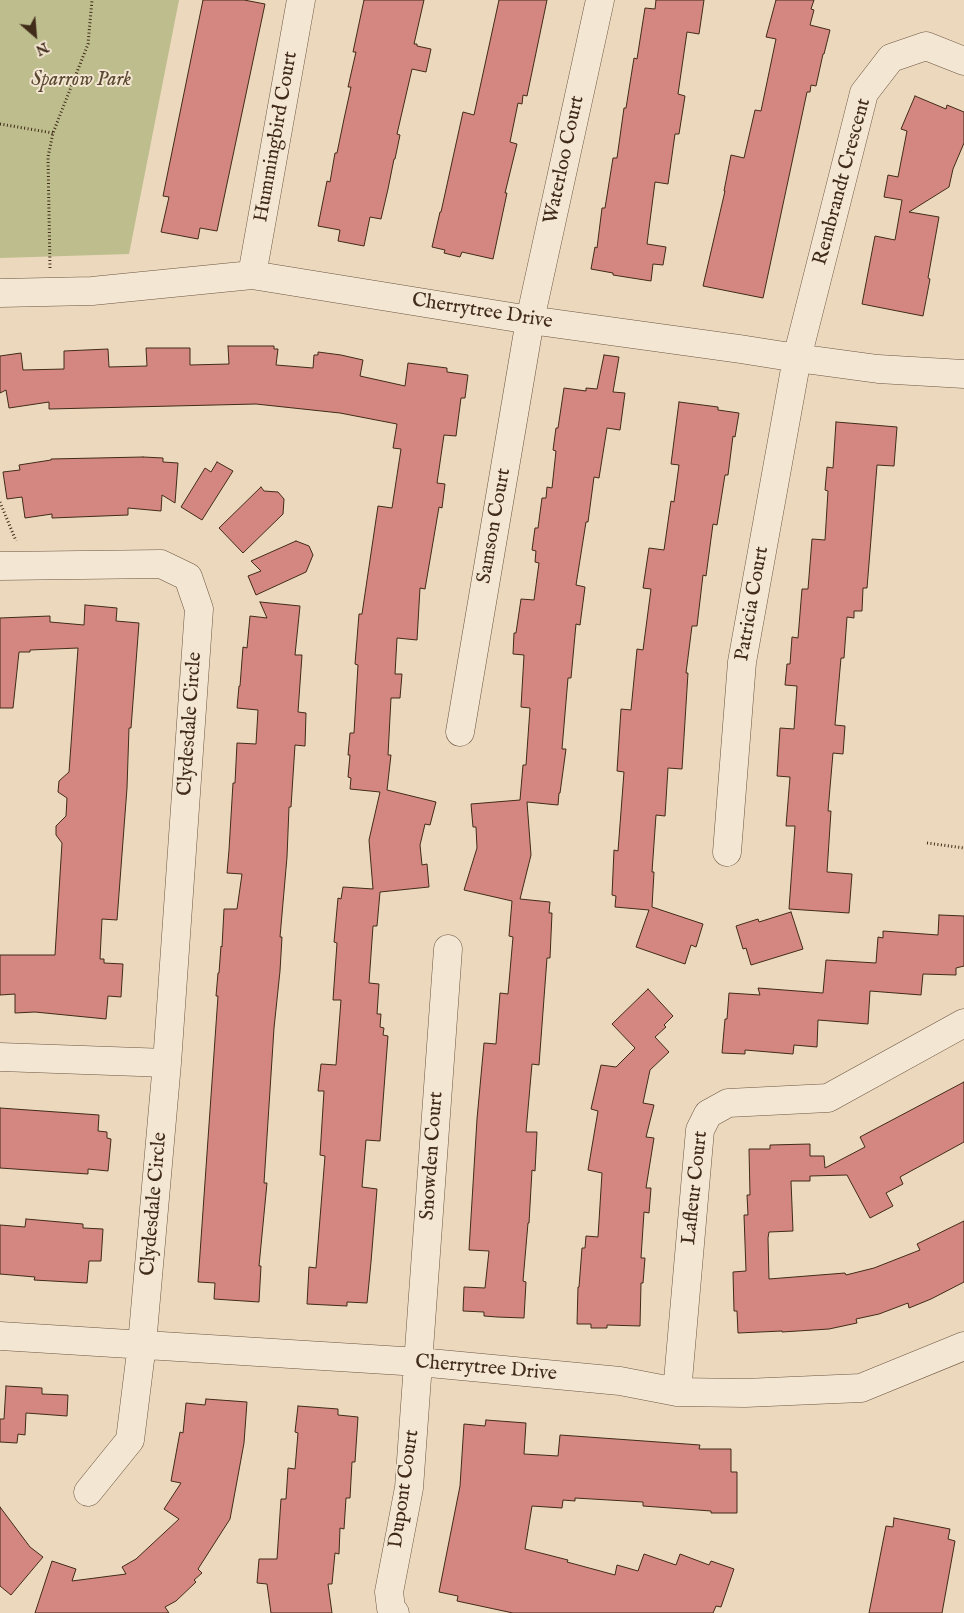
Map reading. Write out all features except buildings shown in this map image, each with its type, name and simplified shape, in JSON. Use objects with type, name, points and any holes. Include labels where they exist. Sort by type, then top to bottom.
[{"type":"street","name":"Hummingbird Court","points":[[252,274],[301,0]]},
{"type":"street","name":"Waterloo Court","points":[[530,320],[600,0]]},
{"type":"street","name":"Rembrandt Crescent","points":[[797,358],[864,93],[891,58],[926,46],[964,61]]},
{"type":"street","name":"Cherrytree Drive","points":[[0,293],[92,290],[252,274],[530,320],[797,358],[878,369],[964,374]]},
{"type":"street","name":"Samson Court","points":[[460,732],[530,320]]},
{"type":"street","name":"Patricia Court","points":[[727,852],[742,662],[797,358]]},
{"type":"street","name":"Clydesdale Circle","points":[[13,565],[162,564],[188,577],[199,609],[167,1063],[142,1344],[130,1440],[88,1492]]},
{"type":"street","name":"Snowden Court","points":[[419,1362],[448,949]]},
{"type":"street","name":"Lafleur Court","points":[[677,1392],[700,1130],[708,1114],[728,1103],[828,1098],[964,1023]]},
{"type":"street","points":[[0,1057],[167,1063]]},
{"type":"street","name":"Cherrytree Drive","points":[[0,1336],[419,1362],[620,1381],[677,1392],[828,1395],[861,1388],[964,1346]]},
{"type":"street","name":"Dupont Court","points":[[395,1613],[390,1608],[389,1592],[409,1488],[419,1362]]},
{"type":"path","points":[[51,291],[48,157],[53,133],[88,44],[92,0]]},
{"type":"path","points":[[0,124],[53,133]]},
{"type":"path","points":[[0,502],[13,565]]},
{"type":"path","points":[[926,843],[964,848]]},
{"type":"green space","name":"Sparrow Park","points":[[0,0],[179,0],[129,254],[0,258]]}]
